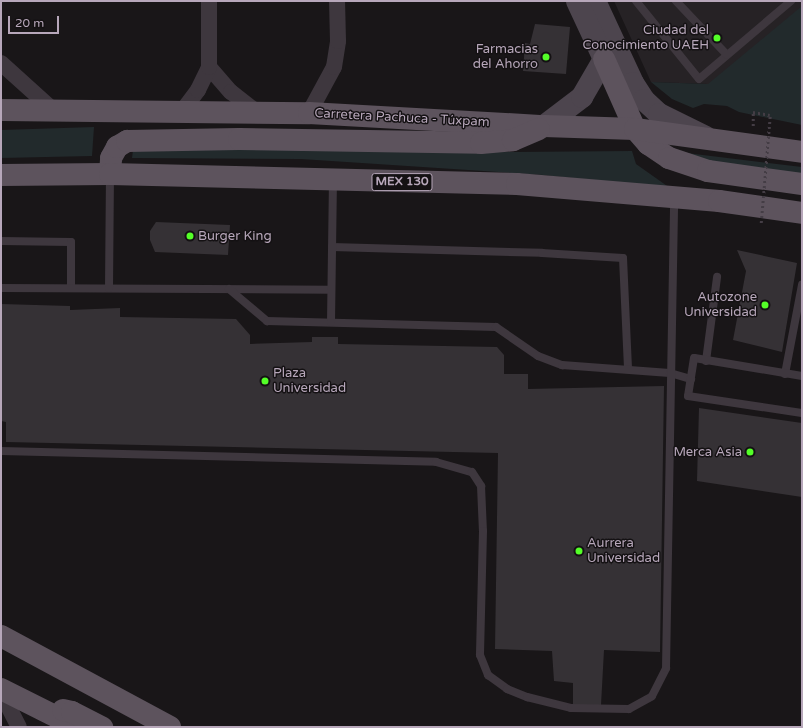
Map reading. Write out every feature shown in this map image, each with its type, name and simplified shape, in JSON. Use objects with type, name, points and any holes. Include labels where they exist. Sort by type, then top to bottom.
[{"type":"main road","points":[[604,59],[635,129],[648,144],[669,158],[701,169],[802,184]]},
{"type":"main road","name":"Carretera Pachuca - Túxpam","points":[[1,110],[183,110],[309,113],[544,126],[635,129],[802,152]]},
{"type":"main road","points":[[110,174],[111,158],[117,147],[127,141],[240,139],[481,144],[513,140],[544,126]]},
{"type":"main road","name":"MEX 130","points":[[1,175],[110,174],[517,184],[719,201],[802,213]]},
{"type":"main road","points":[[1,636],[170,727]]},
{"type":"main road","points":[[1,689],[77,727]]},
{"type":"main road","points":[[40,708],[72,712],[102,727]]},
{"type":"street","points":[[183,110],[198,90],[209,67],[209,1]]},
{"type":"street","points":[[309,113],[334,67],[338,41],[337,1]]},
{"type":"street","points":[[544,126],[582,97],[604,59],[576,1]]},
{"type":"street","points":[[596,1],[633,83],[644,100],[659,114],[707,138]]},
{"type":"street","points":[[1,63],[54,110]]},
{"type":"street","points":[[209,67],[231,92],[257,112]]},
{"type":"street","points":[[1,692],[20,727]]},
{"type":"lane","points":[[636,1],[699,79],[791,1]]},
{"type":"lane","points":[[676,1],[727,55]]},
{"type":"lane","points":[[109,288],[110,174]]},
{"type":"lane","points":[[331,322],[333,180]]},
{"type":"lane","points":[[1,451],[436,462],[472,472],[480,486],[483,531],[480,655],[488,675],[507,689],[527,697],[571,708],[629,710],[652,696],[666,668],[674,197]]},
{"type":"lane","points":[[1,241],[71,242],[71,288]]},
{"type":"lane","points":[[332,247],[542,253],[623,258],[628,369]]},
{"type":"lane","points":[[706,360],[717,277]]},
{"type":"lane","points":[[1,288],[331,290]]},
{"type":"lane","points":[[229,289],[267,321],[496,328],[538,356],[562,365],[628,369],[670,374],[691,379]]},
{"type":"lane","points":[[785,374],[801,290]]},
{"type":"lane","points":[[802,376],[694,358],[688,396],[802,413]]},
{"type":"path","points":[[754,112],[770,115],[761,223]]},
{"type":"path","points":[[747,124],[776,128]]},
{"type":"shaded area","name":"Ciudad del Conocimiento UAEH","points":[[614,1],[802,1],[802,94],[708,84],[651,82]]},
{"type":"shaded area","points":[[802,6],[802,125],[739,112],[727,106],[704,104],[693,108],[672,99],[651,82],[708,84]]},
{"type":"shaded area","points":[[94,127],[92,156],[1,158],[1,130]]},
{"type":"shaded area","points":[[302,146],[514,152],[632,151],[636,164],[670,188],[543,175],[301,159],[132,158],[133,150]]},
{"type":"shaded area","points":[[654,149],[802,167],[802,186]]},
{"type":"building","name":"Farmacias del Ahorro","points":[[535,24],[570,27],[566,74],[523,71],[525,43],[530,44]]},
{"type":"building","name":"Burger King","points":[[156,222],[230,225],[228,255],[155,252],[150,240],[150,231]]},
{"type":"building","name":"Autozone Universidad","points":[[737,250],[797,263],[782,352],[733,340],[746,271]]},
{"type":"building","points":[[1,304],[70,306],[70,310],[120,308],[120,317],[236,319],[250,335],[250,344],[312,342],[312,337],[338,337],[338,344],[497,347],[504,355],[504,374],[528,374],[528,389],[664,386],[660,652],[604,650],[601,705],[573,705],[573,683],[554,681],[552,651],[495,649],[498,453],[6,442],[6,422],[1,421]]},
{"type":"building","name":"Merca Asia","points":[[699,408],[802,423],[802,497],[697,481]]},
{"type":"place","name":"Ciudad del Conocimiento UAEH","points":[[717,38]]},
{"type":"place","name":"Farmacias del Ahorro","points":[[546,57]]},
{"type":"place","name":"Burger King","points":[[190,236]]},
{"type":"place","name":"Autozone Universidad","points":[[765,305]]},
{"type":"place","name":"Plaza Universidad","points":[[265,381]]},
{"type":"place","name":"Merca Asia","points":[[750,452]]},
{"type":"place","name":"Aurrera Universidad","points":[[579,551]]}]
